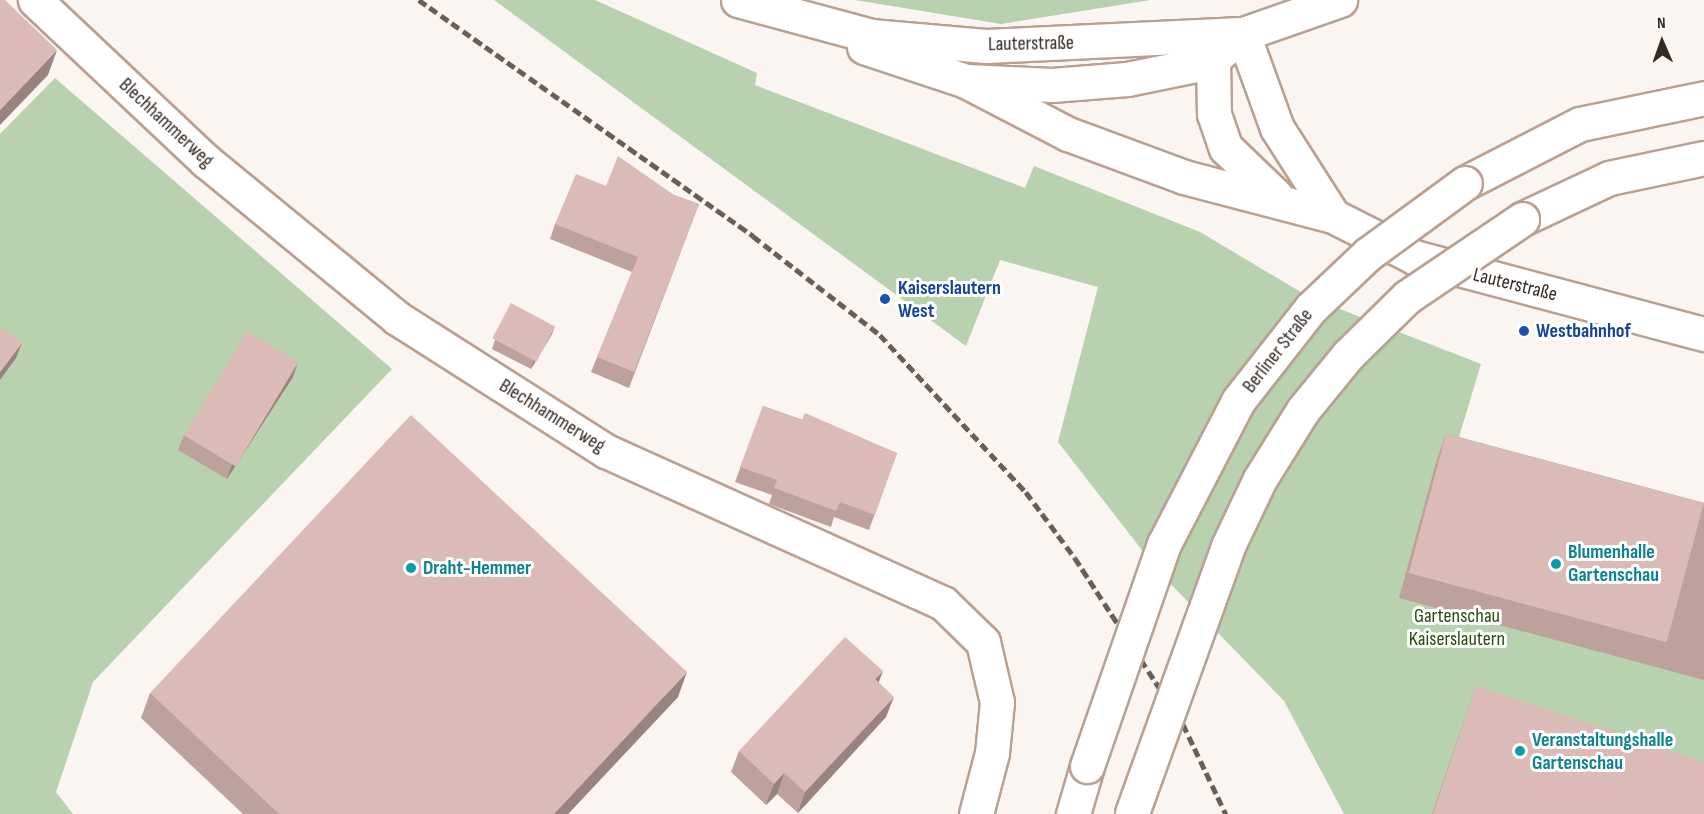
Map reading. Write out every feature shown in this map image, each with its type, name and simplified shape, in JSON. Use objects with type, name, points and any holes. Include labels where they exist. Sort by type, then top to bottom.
[{"type":"main road","name":"Blechhammerweg","points":[[35,0],[206,161],[397,318],[606,451],[943,603],[983,642],[997,702],[992,753],[976,814]]},
{"type":"main road","name":"Lauterstraße","points":[[738,0],[820,26],[860,46],[966,81],[1085,84],[1166,73],[1213,59],[1243,34]]},
{"type":"main road","name":"Lauterstraße","points":[[820,26],[986,46],[1243,34],[1340,0]]},
{"type":"main road","points":[[1243,34],[1276,128],[1333,216]]},
{"type":"main road","name":"Lauterstraße","points":[[1213,59],[1214,114],[1226,148],[1242,168],[1287,204],[1333,216],[1414,257],[1704,334]]},
{"type":"main road","points":[[966,81],[1068,134],[1184,177],[1287,204]]},
{"type":"main road","name":"Berliner Straße","points":[[1073,814],[1087,766],[1164,544],[1238,401],[1311,308],[1368,254],[1465,183],[1580,124],[1704,98]]},
{"type":"main road","points":[[1132,814],[1228,546],[1260,479],[1303,410],[1367,334],[1407,297],[1522,219],[1609,178],[1704,158]]},
{"type":"green space","name":"Gartenschau Kaiserslautern","points":[[494,0],[595,0],[757,73],[755,85],[1025,188],[1034,166],[1200,232],[1309,297],[1481,364],[1459,437],[1704,503],[1704,814],[1344,814],[1284,701],[1159,572],[1058,442],[1098,287],[1000,260],[966,346]]},
{"type":"green space","points":[[855,0],[1151,0],[1001,24]]},
{"type":"green space","points":[[55,78],[392,369],[93,682],[56,792],[73,814],[0,814],[0,134]]},
{"type":"building","points":[[0,0],[5,0],[57,50],[0,110]]},
{"type":"building","points":[[618,156],[674,195],[699,204],[634,372],[597,357],[638,257],[555,224],[576,174],[606,186]]},
{"type":"building","points":[[511,303],[555,326],[536,362],[492,338]]},
{"type":"building","points":[[0,327],[22,343],[0,372]]},
{"type":"building","points":[[247,331],[298,362],[236,466],[184,436]]},
{"type":"building","points":[[763,406],[802,420],[805,413],[897,453],[875,515],[840,502],[836,511],[774,488],[777,480],[740,467]]},
{"type":"building","name":"Draht-Hemmer","points":[[411,415],[687,672],[554,814],[279,814],[150,693]]},
{"type":"building","name":"Blumenhalle Gartenschau","points":[[1446,434],[1704,503],[1667,642],[1409,573]]},
{"type":"building","points":[[845,637],[883,671],[875,679],[894,697],[805,792],[784,773],[774,784],[739,751]]},
{"type":"building","name":"Veranstaltungshalle Gartenschau","points":[[1476,686],[1704,762],[1704,814],[1433,814]]},
{"type":"railway","points":[[419,0],[753,236],[880,335],[1026,492],[1075,558],[1183,724],[1226,814]]},
{"type":"place","name":"Kaiserslautern West","points":[[885,299]]},
{"type":"place","name":"Westbahnhof","points":[[1524,331]]},
{"type":"place","name":"Blumenhalle Gartenschau","points":[[1556,564]]},
{"type":"place","name":"Draht-Hemmer","points":[[411,568]]},
{"type":"place","name":"Veranstaltungshalle Gartenschau","points":[[1520,751]]}]
